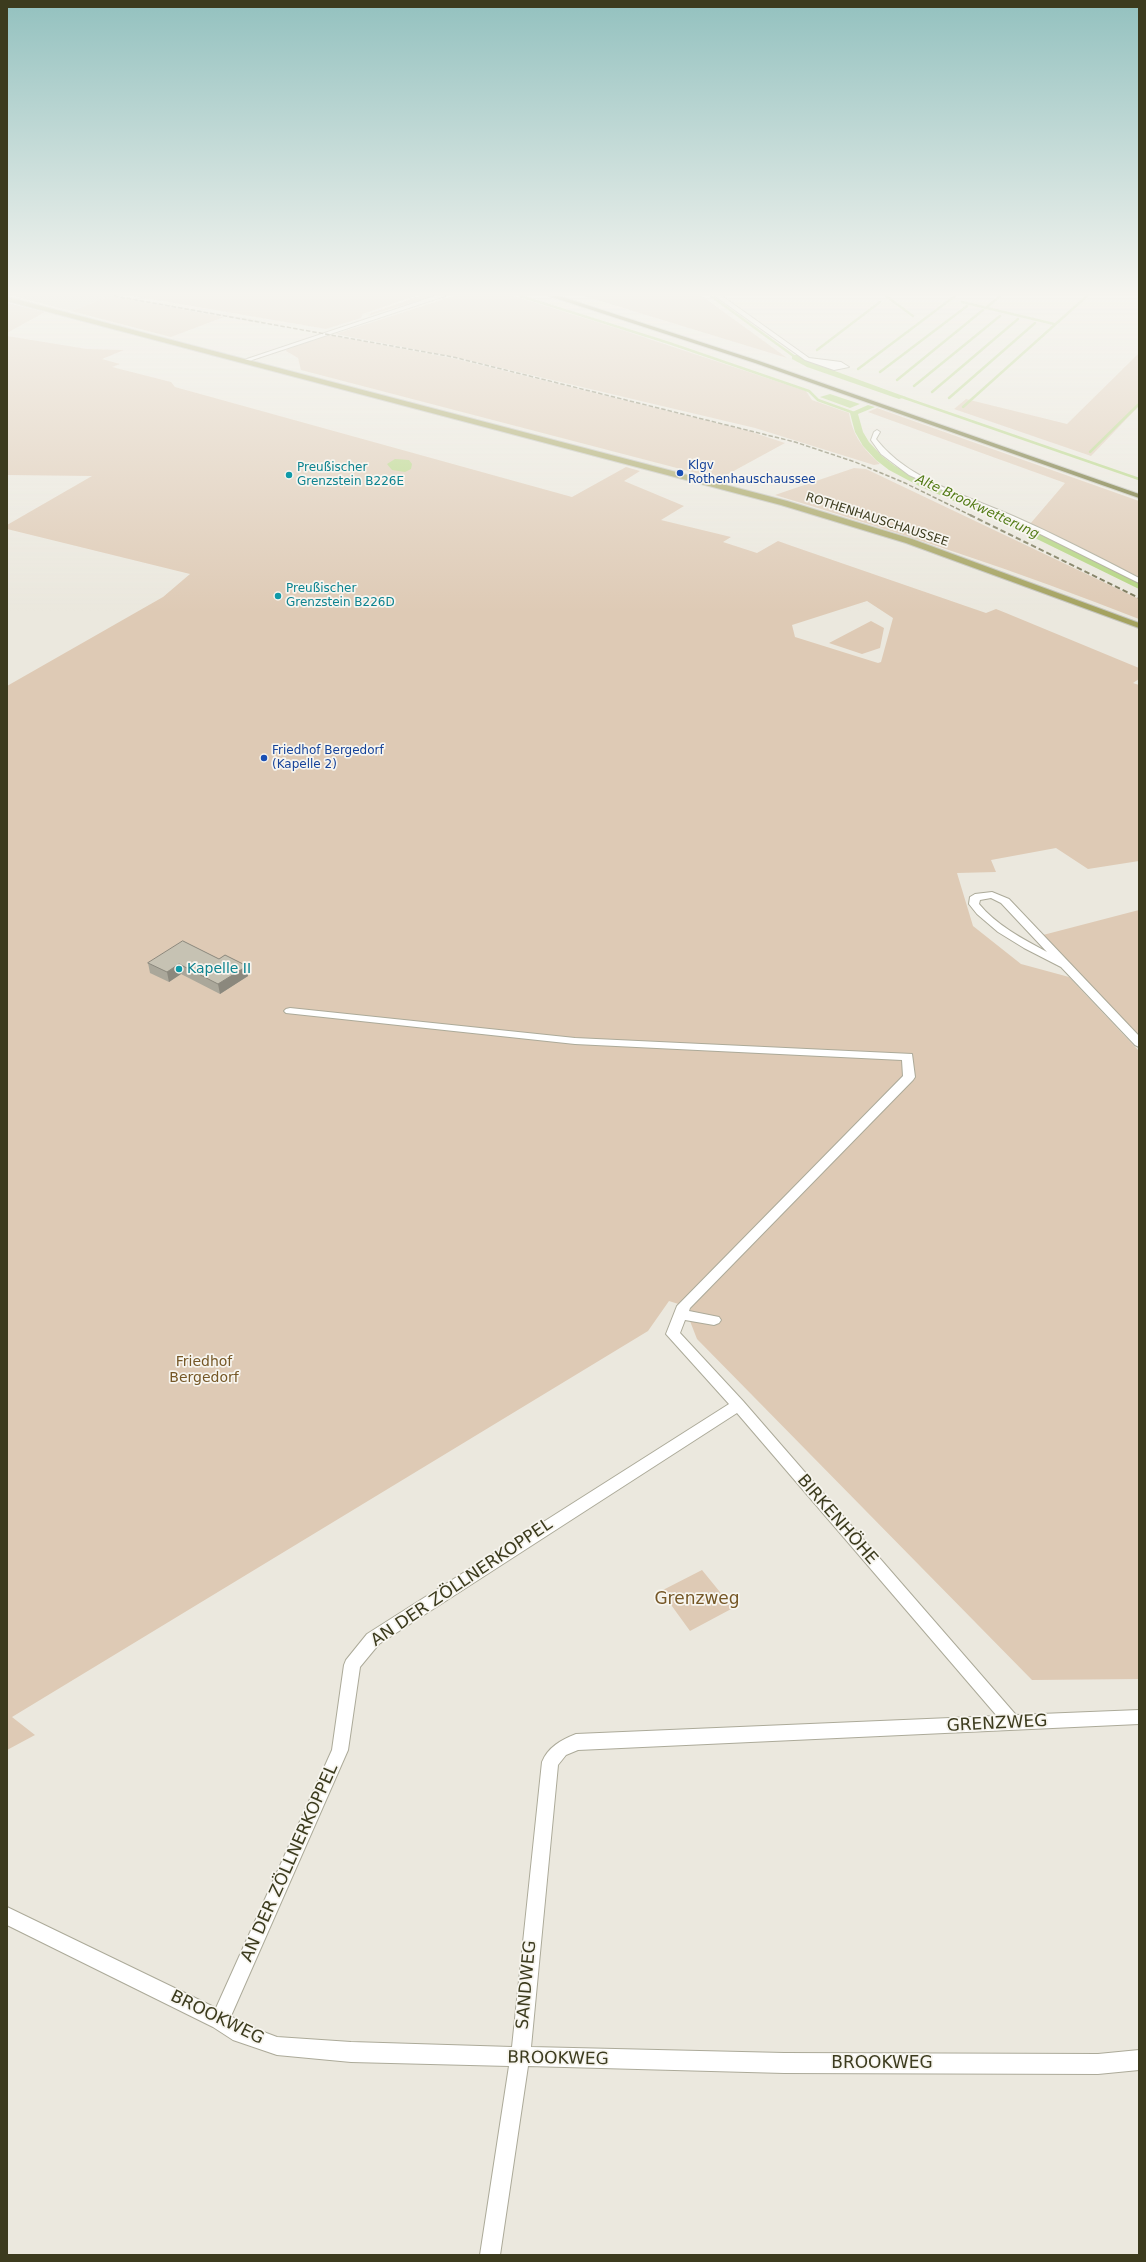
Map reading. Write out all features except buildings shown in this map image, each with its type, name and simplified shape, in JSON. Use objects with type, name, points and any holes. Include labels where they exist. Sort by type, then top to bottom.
[{"type":"highway","points":[[871,402],[1139,496]]},
{"type":"highway","points":[[888,402],[1139,489]]},
{"type":"main road","name":"ROTHENHAUSCHAUSSEE","points":[[400,402],[702,480],[831,517],[960,558],[1139,626]]},
{"type":"street","points":[[877,432],[873,439],[880,451],[918,476],[1007,516],[1139,582]]},
{"type":"street","points":[[1063,964],[1033,950],[980,913],[974,904],[975,897],[992,895],[1005,901],[1139,1043]]},
{"type":"street","points":[[290,1011],[575,1041],[908,1057],[910,1077],[741,1246],[684,1306],[680,1314],[714,1320]]},
{"type":"street","name":"BIRKENHÖHE","points":[[680,1314],[673,1334],[738,1405],[1013,1724]]},
{"type":"street","name":"AN DER ZÖLLNERKOPPEL","points":[[220,2020],[340,1750],[352,1665],[373,1638],[738,1405]]},
{"type":"street","name":"GRENZWEG","points":[[550,1762],[560,1750],[576,1742],[1013,1724],[1139,1717]]},
{"type":"street","name":"SANDWEG","points":[[490,2255],[520,2058],[550,1762]]},
{"type":"street","name":"BROOKWEG","points":[[7,1916],[220,2020],[240,2033],[277,2046],[351,2052],[520,2058],[799,2063],[1098,2064],[1139,2060]]},
{"type":"green space","name":"Friedhof Bergedorf","points":[[7,402],[228,402],[572,497],[626,467],[640,471],[624,481],[684,506],[661,520],[731,537],[723,542],[757,553],[778,541],[986,613],[996,609],[1139,668],[1139,679],[1133,683],[1139,685],[1139,861],[1088,869],[1056,848],[991,860],[996,872],[957,873],[973,926],[1021,964],[1069,977],[1139,1051],[1139,1679],[1032,1680],[697,1339],[688,1316],[691,1308],[669,1301],[648,1331],[12,1717],[35,1735],[7,1750],[7,686],[163,597],[190,574],[7,529],[7,525],[92,476],[7,475]],"holes":[[[867,601],[893,618],[881,662],[878,663],[795,637],[792,625]]]},
{"type":"green space","points":[[422,402],[629,402],[749,431],[785,443],[719,479]]},
{"type":"green space","points":[[643,402],[816,402],[849,413],[853,429],[860,442],[880,464],[874,465],[755,428]]},
{"type":"green space","points":[[963,402],[976,402],[1067,424],[1090,402],[1139,402],[1139,406],[1091,456],[954,409]]},
{"type":"green space","points":[[877,408],[1139,501],[1139,577],[1030,524],[1065,483],[868,412]]},
{"type":"green space","points":[[854,468],[866,469],[1139,599],[1139,619],[958,553],[775,495]]},
{"type":"green space","points":[[871,621],[884,628],[880,648],[862,654],[829,643]]},
{"type":"green space","points":[[1139,910],[1139,1036],[1043,935]]},
{"type":"green space","name":"Grenzweg","points":[[702,1570],[733,1608],[690,1631],[661,1591]]},
{"type":"shaded area","points":[[832,402],[853,402],[860,404],[850,408]]},
{"type":"shaded area","points":[[395,459],[409,460],[412,464],[411,469],[405,472],[392,470],[387,464]]},
{"type":"waterway","points":[[822,402],[854,413]]},
{"type":"waterway","points":[[915,402],[1139,479]]},
{"type":"waterway","points":[[963,407],[969,402]]},
{"type":"waterway","points":[[1090,452],[1139,404]]},
{"type":"waterway","name":"Alte Brookwetterung","points":[[871,407],[854,413],[857,427],[863,440],[869,448],[892,468],[924,485],[1008,521],[1060,548],[1122,576],[1139,586]]},
{"type":"railway","points":[[632,402],[795,442],[855,462],[905,483],[972,516]]},
{"type":"railway","points":[[970,515],[1139,598]]},
{"type":"place","name":"Klgv Rothenhauschaussee","points":[[680,473]]},
{"type":"place","name":"Preußischer Grenzstein B226E","points":[[289,475]]},
{"type":"place","name":"Preußischer Grenzstein B226D","points":[[278,596]]},
{"type":"place","name":"Friedhof Bergedorf (Kapelle 2)","points":[[264,758]]},
{"type":"place","name":"Kapelle II","points":[[179,969]]}]
